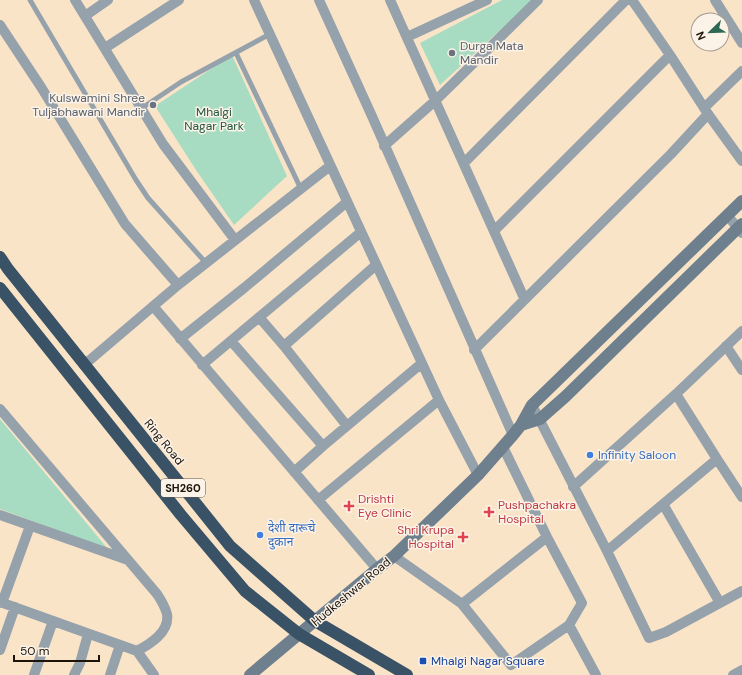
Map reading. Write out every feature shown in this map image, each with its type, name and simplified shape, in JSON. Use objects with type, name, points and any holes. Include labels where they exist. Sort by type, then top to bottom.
[{"type":"highway","name":"Ring Road","points":[[0,257],[84,365],[230,546],[315,621],[407,675]]},
{"type":"highway","name":"SH260","points":[[0,288],[181,515],[244,591],[300,634],[369,675]]},
{"type":"main road","points":[[521,426],[532,405],[742,201]]},
{"type":"main road","points":[[521,426],[540,419],[600,364],[741,228]]},
{"type":"main road","name":"Hudkeshwar Road","points":[[250,675],[262,671],[300,634],[394,556],[478,475],[521,426]]},
{"type":"street","points":[[75,0],[163,144],[236,240]]},
{"type":"street","points":[[85,16],[108,0]]},
{"type":"street","points":[[105,48],[179,0]]},
{"type":"street","points":[[254,0],[439,400],[478,475]]},
{"type":"street","points":[[318,0],[513,435]]},
{"type":"street","points":[[390,0],[524,298]]},
{"type":"street","points":[[407,37],[487,0]]},
{"type":"street","points":[[384,146],[436,100],[538,0]]},
{"type":"street","points":[[464,163],[626,0]]},
{"type":"street","points":[[632,0],[706,111],[742,160]]},
{"type":"street","points":[[715,0],[742,43]]},
{"type":"street","points":[[0,25],[41,87],[125,224],[178,285]]},
{"type":"street","points":[[494,231],[670,55]]},
{"type":"street","points":[[474,350],[524,298],[671,154],[706,111],[742,71]]},
{"type":"street","points":[[84,365],[178,285],[330,166]]},
{"type":"street","points":[[180,339],[347,202]]},
{"type":"street","points":[[727,216],[741,228]]},
{"type":"street","points":[[202,365],[361,232]]},
{"type":"street","points":[[284,346],[376,265]]},
{"type":"street","points":[[153,306],[377,569]]},
{"type":"street","points":[[259,317],[284,346],[347,426]]},
{"type":"street","points":[[573,487],[676,394],[742,331]]},
{"type":"street","points":[[231,341],[323,446]]},
{"type":"street","points":[[726,346],[742,370]]},
{"type":"street","points":[[294,472],[422,363]]},
{"type":"street","points":[[676,394],[742,497]]},
{"type":"street","points":[[318,500],[439,400]]},
{"type":"street","points":[[532,405],[649,638],[666,632],[742,591]]},
{"type":"street","points":[[0,409],[157,594],[167,613],[167,620],[164,630],[152,643],[137,651]]},
{"type":"street","points":[[394,556],[462,604],[511,665],[569,625],[582,603],[547,537],[503,447]]},
{"type":"street","points":[[606,551],[717,459]]},
{"type":"street","points":[[663,504],[720,603]]},
{"type":"street","points":[[0,515],[128,560]]},
{"type":"street","points":[[30,526],[1,602],[137,651],[154,675]]},
{"type":"street","points":[[462,604],[547,537]]},
{"type":"street","points":[[0,650],[15,607]]},
{"type":"street","points":[[34,675],[53,621]]},
{"type":"street","points":[[569,625],[596,675]]},
{"type":"street","points":[[74,675],[80,663],[88,634]]},
{"type":"street","points":[[110,675],[120,645]]},
{"type":"street","points":[[733,675],[742,670]]},
{"type":"lane","points":[[30,0],[148,198],[206,263]]},
{"type":"lane","points":[[142,108],[181,82],[270,34]]},
{"type":"lane","points":[[236,53],[301,189]]},
{"type":"green space","points":[[502,0],[533,0],[440,85],[420,43]]},
{"type":"green space","name":"Mhalgi Nagar Park","points":[[232,55],[287,176],[234,225],[196,170],[155,106]]},
{"type":"green space","points":[[0,419],[108,549],[0,509]]},
{"type":"place","name":"Durga Mata Mandir","points":[[452,53]]},
{"type":"place","name":"Kulswamini Shree Tuljabhawani Mandir","points":[[153,105]]},
{"type":"place","name":"Infinity Saloon","points":[[590,455]]},
{"type":"place","name":"Drishti Eye Clinic","points":[[349,506]]},
{"type":"place","name":"Pushpachakra Hospital","points":[[489,512]]},
{"type":"place","name":"देशी दारूचे दुकान","points":[[260,535]]},
{"type":"place","name":"Shri Krupa Hospital","points":[[463,537]]},
{"type":"place","name":"Mhalgi Nagar Square","points":[[423,661]]}]
